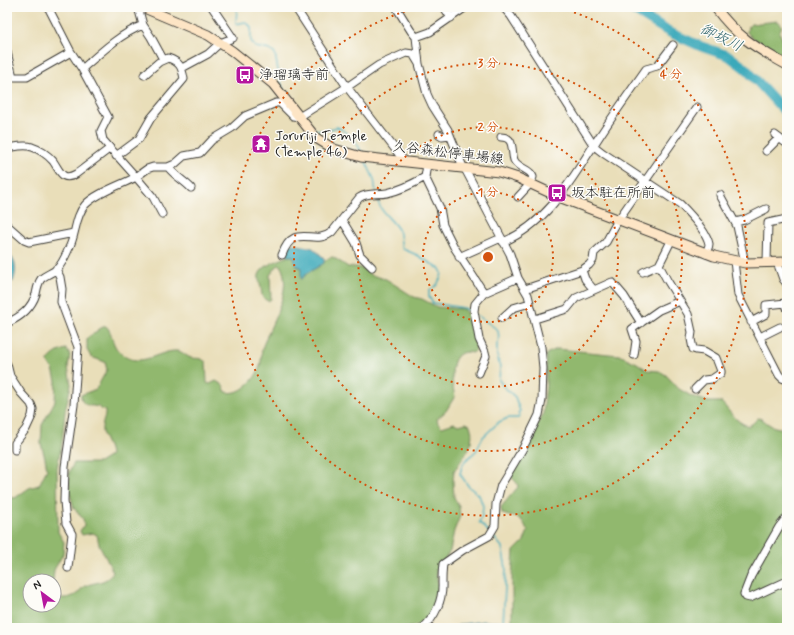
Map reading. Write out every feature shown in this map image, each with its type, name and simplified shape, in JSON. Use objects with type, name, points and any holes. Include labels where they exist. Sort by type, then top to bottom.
[{"type":"main road","name":"久谷森松停車場線","points":[[142,7],[188,26],[220,43],[273,84],[316,138],[334,149],[361,157],[499,172],[518,178],[559,197],[706,254],[746,263],[787,262]]},
{"type":"main road","points":[[715,7],[746,41],[787,65]]},
{"type":"street","points":[[48,7],[71,52],[108,117],[101,130],[103,140],[109,149],[136,177],[153,198],[162,214]]},
{"type":"street","points":[[138,7],[142,25],[151,37],[163,59]]},
{"type":"street","points":[[182,68],[208,54],[220,43],[233,38],[212,7]]},
{"type":"street","points":[[295,7],[347,88],[405,162]]},
{"type":"street","points":[[396,7],[416,37],[419,64],[427,94],[432,105],[450,135],[463,168],[465,168],[510,254],[518,278],[525,289],[535,319],[541,347],[543,368],[542,400],[539,415],[531,433],[501,485],[496,504],[495,526],[491,534],[463,550],[443,564],[439,603],[433,618],[423,628]]},
{"type":"street","points":[[444,7],[451,18]]},
{"type":"street","points":[[416,37],[430,32],[466,7]]},
{"type":"street","points":[[503,7],[511,16],[594,146],[645,182],[680,204],[690,214],[708,240],[709,246],[706,254]]},
{"type":"street","points":[[82,69],[130,30],[142,25]]},
{"type":"street","points":[[459,257],[502,240],[511,238],[529,227],[541,217],[559,197],[646,69],[658,66],[673,45]]},
{"type":"street","points":[[7,52],[10,77],[27,76],[71,52]]},
{"type":"street","points":[[7,323],[26,311],[33,301],[39,282],[56,269],[70,247],[81,211],[85,206],[106,192],[136,177],[147,169],[153,167],[168,167],[175,164],[184,156],[200,153],[212,140],[232,128],[245,116],[276,103],[280,103],[293,116],[299,117],[347,88],[379,65],[406,53],[412,54],[419,64]]},
{"type":"street","points":[[116,156],[139,139],[151,118],[184,79],[182,68],[174,60],[168,58],[163,59],[144,75]]},
{"type":"street","points":[[525,289],[582,270],[589,264],[594,253],[606,242],[618,220],[697,107]]},
{"type":"street","points":[[440,134],[442,136],[450,135]]},
{"type":"street","points":[[766,151],[777,136],[787,144]]},
{"type":"street","points":[[501,137],[508,139],[512,144],[516,162],[531,172],[533,177],[530,184],[518,197]]},
{"type":"street","points":[[7,148],[28,145],[33,147],[48,157],[59,172],[66,176],[76,174],[109,149]]},
{"type":"street","points":[[427,165],[425,177],[440,208],[443,225],[459,257],[484,293]]},
{"type":"street","points":[[168,167],[190,188]]},
{"type":"street","points":[[282,254],[286,244],[293,238],[328,236],[363,195],[386,193],[402,189],[425,177]]},
{"type":"street","points":[[720,195],[735,222],[746,263]]},
{"type":"street","points":[[735,222],[744,220],[766,209]]},
{"type":"street","points":[[767,262],[768,223],[787,219]]},
{"type":"street","points":[[342,220],[356,243],[360,255],[372,267]]},
{"type":"street","points":[[7,225],[24,240],[29,242],[74,233]]},
{"type":"street","points":[[643,272],[659,265],[671,241]]},
{"type":"street","points":[[734,261],[738,295],[779,375],[787,380]]},
{"type":"street","points":[[777,262],[783,279],[787,284]]},
{"type":"street","points":[[659,265],[686,309],[690,323],[693,348],[704,351],[718,360],[721,373],[715,378],[704,380],[695,389]]},
{"type":"street","points":[[56,269],[60,277],[62,289],[61,302],[78,347],[74,405],[65,467],[64,501],[66,523],[72,534],[68,568]]},
{"type":"street","points":[[582,270],[585,279],[594,290]]},
{"type":"street","points":[[479,373],[486,356],[479,339],[474,313],[475,304],[484,293],[518,278]]},
{"type":"street","points":[[535,319],[567,309],[576,298],[612,282],[624,296],[641,323]]},
{"type":"street","points":[[634,355],[636,341],[632,329],[659,310],[680,300]]},
{"type":"street","points":[[502,318],[513,308],[530,303]]},
{"type":"street","points":[[751,322],[766,314],[766,305],[786,303],[787,308]]},
{"type":"street","points":[[760,337],[780,327]]},
{"type":"street","points":[[7,364],[10,376],[21,393],[31,404],[33,409],[32,416],[26,429],[15,444],[15,450]]},
{"type":"street","points":[[787,517],[779,527],[751,576],[744,594],[746,597],[750,598],[787,581]]},
{"type":"green space","points":[[778,21],[782,26],[779,32],[787,49],[787,61],[778,58],[772,50],[750,36],[747,32],[748,27],[751,24]]},
{"type":"green space","points":[[288,256],[294,256],[296,266],[301,268],[303,278],[307,273],[333,257],[348,267],[357,267],[365,270],[371,275],[386,279],[414,297],[422,299],[437,307],[463,309],[470,318],[475,330],[476,348],[473,353],[465,352],[459,355],[455,360],[452,382],[455,396],[446,411],[437,419],[438,423],[442,427],[454,423],[459,425],[466,423],[470,425],[472,433],[471,443],[467,452],[454,471],[454,497],[459,507],[460,516],[454,531],[450,551],[436,570],[438,592],[432,614],[421,624],[406,628],[7,628],[7,497],[15,498],[29,488],[39,485],[47,469],[41,444],[42,425],[55,401],[56,381],[53,369],[49,365],[48,361],[53,355],[66,349],[70,355],[68,367],[71,385],[65,411],[62,443],[57,468],[58,532],[64,542],[63,554],[54,573],[22,573],[22,613],[62,613],[62,598],[73,596],[84,586],[107,579],[113,572],[99,544],[97,535],[93,533],[82,535],[80,531],[84,525],[83,519],[74,508],[70,494],[69,472],[74,463],[99,463],[110,456],[102,431],[105,411],[99,407],[84,404],[81,399],[81,395],[96,389],[107,370],[105,362],[91,357],[87,350],[87,338],[106,326],[111,333],[117,349],[126,357],[138,360],[168,352],[181,352],[191,358],[200,359],[206,362],[207,383],[210,384],[216,381],[223,385],[226,392],[230,393],[238,391],[251,381],[259,370],[265,339],[283,296],[284,275],[280,265],[277,266],[270,275],[271,299],[268,301],[262,296],[259,275],[264,268]]},
{"type":"green space","points":[[557,349],[619,355],[637,363],[647,370],[659,371],[666,375],[679,389],[691,396],[708,402],[721,402],[736,419],[743,424],[748,426],[758,418],[772,426],[787,429],[787,628],[509,628],[508,626],[512,622],[512,576],[514,551],[524,541],[528,531],[521,520],[516,517],[504,515],[501,507],[518,487],[517,483],[511,477],[510,472],[543,415],[546,384],[546,354]]},
{"type":"water","points":[[293,244],[313,248],[324,258],[324,263],[306,274],[301,279],[301,268],[295,264],[294,256],[288,256],[287,254],[290,245]]},
{"type":"water","points":[[7,252],[13,259],[15,266],[13,282],[7,278]]},
{"type":"water","points":[[483,621],[500,622],[509,628],[452,628],[461,624]]},
{"type":"waterway","points":[[237,7],[236,24],[245,22],[248,24],[251,28],[251,41],[255,47],[270,50],[275,54],[284,92]]},
{"type":"waterway","name":"御坂川","points":[[628,7],[669,32],[700,46],[729,56],[746,69],[787,114]]},
{"type":"waterway","points":[[313,129],[324,131],[337,127],[340,128],[355,140],[362,153]]},
{"type":"waterway","points":[[365,160],[374,179],[376,192]]},
{"type":"waterway","points":[[377,197],[380,207],[399,231],[403,249],[417,255],[440,269],[442,273],[441,277],[437,285],[429,291],[429,297],[433,303],[464,308],[471,311]]},
{"type":"waterway","points":[[477,315],[498,330],[499,339],[497,353],[500,368],[499,380],[515,397],[520,411],[518,413],[519,418],[508,418],[499,422],[483,437],[476,451],[462,466],[460,474],[469,487],[479,495],[483,506],[482,516],[479,522],[489,532]]},
{"type":"waterway","points":[[492,535],[502,547],[506,568],[503,624],[501,628]]},
{"type":"place","name":"浄瑠璃寺前","points":[[245,75]]},
{"type":"place","name":"Joruriji Temple (Temple 46)","points":[[261,144]]},
{"type":"place","name":"坂本駐在所前","points":[[557,193]]}]
